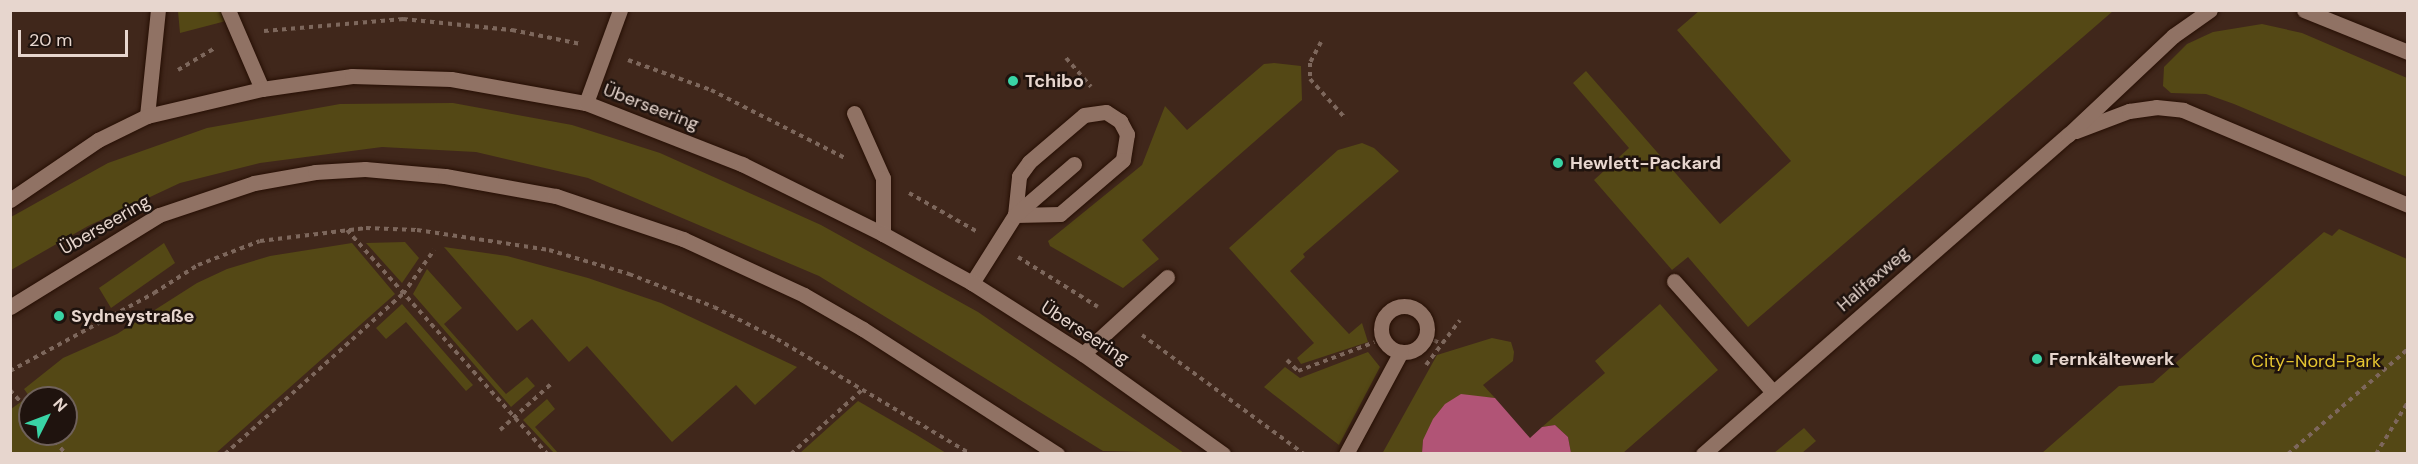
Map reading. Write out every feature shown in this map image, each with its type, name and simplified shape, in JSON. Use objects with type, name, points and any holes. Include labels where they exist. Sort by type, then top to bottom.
[{"type":"street","points":[[147,116],[158,10]]},
{"type":"street","points":[[228,10],[236,35],[262,89]]},
{"type":"street","points":[[586,103],[603,51],[620,10]]},
{"type":"street","name":"Halifaxweg","points":[[1703,453],[2068,135],[2173,36],[2210,10]]},
{"type":"street","points":[[2304,10],[2408,52]]},
{"type":"street","name":"Überseering","points":[[10,200],[98,140],[147,116],[262,89],[352,76],[451,79],[586,103],[742,164],[883,234],[972,283],[1083,354],[1223,453]]},
{"type":"street","name":"Halifaxweg","points":[[2068,135],[2129,111],[2157,106],[2183,110],[2408,205]]},
{"type":"street","points":[[1106,112],[1120,121],[1127,134],[1123,160],[1060,213],[1015,214],[1019,177],[1029,162],[1084,115],[1106,112]]},
{"type":"street","points":[[854,113],[883,178],[883,234]]},
{"type":"street","points":[[972,283],[1015,214],[1074,164]]},
{"type":"street","name":"Überseering","points":[[10,307],[159,215],[254,183],[315,172],[365,169],[445,176],[556,196],[683,239],[804,295],[863,329],[1058,453]]},
{"type":"street","points":[[1083,354],[1167,277]]},
{"type":"street","points":[[1674,280],[1773,392]]},
{"type":"street","points":[[1346,453],[1401,352],[1417,348],[1433,340],[1421,313],[1402,306],[1384,317],[1383,338],[1401,352]]},
{"type":"path","points":[[150,87],[236,35],[299,26],[403,19],[512,30],[603,51],[711,90],[883,178],[996,243],[1120,320],[1304,453]]},
{"type":"path","points":[[1321,42],[1310,63],[1310,79],[1346,120]]},
{"type":"path","points":[[1066,58],[1102,99],[1106,112]]},
{"type":"path","points":[[346,229],[547,453]]},
{"type":"path","points":[[10,371],[154,294],[198,265],[260,241],[346,229],[417,230],[496,240],[549,250],[629,274],[714,307],[863,389],[971,453]]},
{"type":"path","points":[[225,453],[404,294],[434,250]]},
{"type":"path","points":[[1287,360],[1298,371],[1383,338]]},
{"type":"path","points":[[2288,453],[2408,349]]},
{"type":"path","points":[[500,430],[551,384]]},
{"type":"path","points":[[791,453],[863,389]]},
{"type":"path","points":[[2376,453],[2408,402]]},
{"type":"green space","points":[[178,11],[222,11],[226,21],[180,33]]},
{"type":"green space","points":[[1699,11],[2113,11],[1748,327],[1688,257],[1672,270],[1594,180],[1629,148],[1573,83],[1586,71],[1720,224],[1791,161],[1677,30]]},
{"type":"green space","points":[[2262,24],[2302,33],[2407,78],[2407,177],[2234,104],[2206,94],[2171,93],[2163,86],[2164,67],[2187,44],[2213,32]]},
{"type":"green space","points":[[1264,64],[1301,66],[1302,100],[1142,240],[1159,259],[1123,288],[1050,246],[1048,241],[1142,165],[1165,106],[1187,130]]},
{"type":"green space","points":[[453,103],[572,125],[660,153],[821,225],[978,312],[1184,453],[1103,451],[819,276],[588,178],[476,152],[382,147],[260,163],[180,183],[88,226],[11,270],[11,217],[108,163],[207,128],[340,104]]},
{"type":"green space","points":[[1362,143],[1374,148],[1399,171],[1303,254],[1305,257],[1290,271],[1349,334],[1362,323],[1368,342],[1301,364],[1297,358],[1314,343],[1229,248],[1338,150]]},
{"type":"green space","name":"City-Nord-Park","points":[[2339,229],[2407,259],[2407,453],[2042,453],[2119,386],[2153,383],[2324,232],[2332,236]]},
{"type":"green space","points":[[405,242],[419,258],[402,283],[366,243]]},
{"type":"green space","points":[[164,243],[175,263],[111,308],[99,288]]},
{"type":"green space","points":[[352,243],[395,294],[216,453],[11,453],[11,409],[18,404],[18,446],[78,446],[78,386],[28,386],[63,358],[117,334],[197,283],[227,269],[270,256]]},
{"type":"green space","points":[[444,247],[507,256],[588,278],[661,303],[797,367],[755,405],[736,385],[672,442],[587,346],[569,362],[532,319],[517,331]]},
{"type":"green space","points":[[427,269],[462,308],[444,324],[506,394],[527,377],[535,386],[511,407],[413,294]]},
{"type":"green space","points":[[402,304],[473,385],[466,391],[406,322],[386,339],[376,328]]},
{"type":"green space","points":[[1660,304],[1718,370],[1623,453],[1571,453],[1568,437],[1555,425],[1542,427],[1605,373],[1595,361]]},
{"type":"green space","points":[[1492,338],[1511,342],[1514,352],[1513,361],[1483,385],[1495,398],[1480,397],[1423,440],[1422,453],[1382,454],[1437,355]]},
{"type":"green space","points":[[1368,352],[1380,367],[1339,445],[1264,387],[1285,367],[1300,378]]},
{"type":"green space","points":[[547,399],[555,409],[535,427],[558,453],[554,453],[523,420]]},
{"type":"green space","points":[[858,401],[915,434],[946,453],[800,453]]},
{"type":"green space","points":[[1804,428],[1816,441],[1802,453],[1774,453]]},
{"type":"shaded area","points":[[1461,394],[1495,398],[1530,438],[1542,427],[1555,425],[1568,437],[1571,453],[1422,453],[1423,440],[1433,419],[1445,404]]},
{"type":"place","name":"Tchibo","points":[[1013,81]]},
{"type":"place","name":"Hewlett-Packard","points":[[1558,163]]},
{"type":"place","name":"Sydneystraße","points":[[59,316]]},
{"type":"place","name":"Fernkältewerk","points":[[2037,359]]}]
